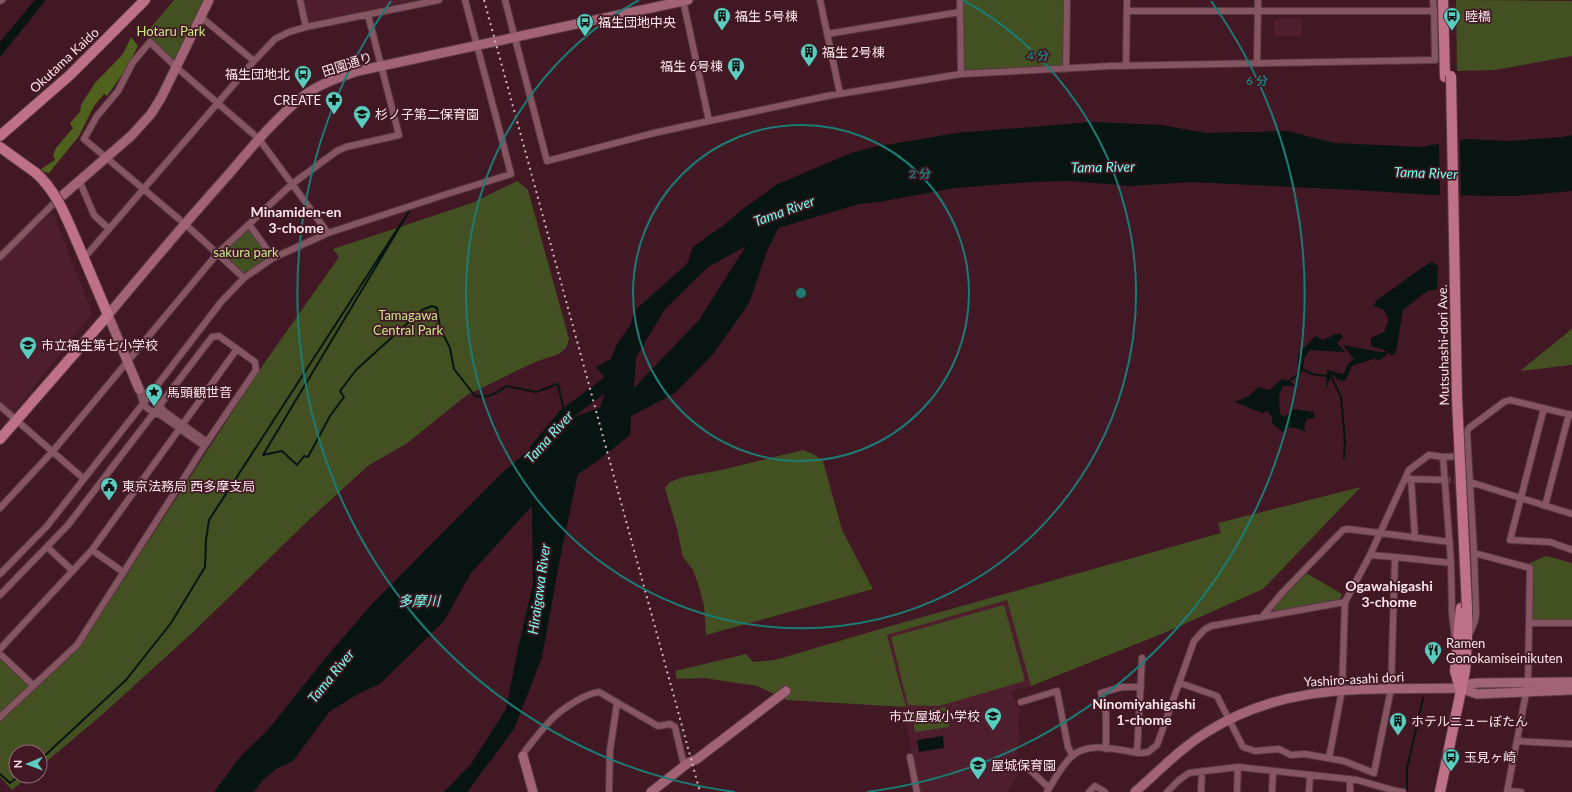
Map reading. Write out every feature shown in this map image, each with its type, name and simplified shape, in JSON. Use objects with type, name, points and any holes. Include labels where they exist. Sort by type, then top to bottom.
[{"type":"main road","name":"Okutama Kaido","points":[[0,136],[70,75],[145,0]]},
{"type":"main road","name":"Mutsuhashi-dori Ave.","points":[[1443,0],[1448,77]]},
{"type":"main road","name":"Mutsuhashi-dori Ave.","points":[[1440,792],[1460,688],[1465,671],[1468,638],[1460,575],[1450,403],[1449,0]]},
{"type":"main road","points":[[0,147],[36,173],[46,182],[54,193],[64,212],[108,316],[0,439]]},
{"type":"main road","name":"Mutsuhashi-dori Ave.","points":[[1460,688],[1455,672],[1464,608]]},
{"type":"street","points":[[63,195],[131,136],[151,114],[161,98],[209,0]]},
{"type":"street","points":[[300,0],[306,27]]},
{"type":"street","points":[[84,258],[275,38],[306,27],[439,0]]},
{"type":"street","points":[[0,574],[47,526],[149,396],[220,302],[244,278],[273,258],[328,233],[511,174],[465,0]]},
{"type":"street","points":[[505,0],[547,161],[654,133],[709,121],[840,94],[961,74],[1126,66],[1435,60],[1433,0]]},
{"type":"street","points":[[685,0],[709,121]]},
{"type":"street","name":"田園通り","points":[[108,316],[259,139],[286,111],[302,97],[317,87],[330,80],[358,71],[685,0]]},
{"type":"street","points":[[820,0],[840,94]]},
{"type":"street","points":[[960,0],[961,74]]},
{"type":"street","points":[[1066,69],[1067,0]]},
{"type":"street","points":[[1126,66],[1127,0]]},
{"type":"street","points":[[1256,63],[1258,0]]},
{"type":"street","points":[[1126,11],[1434,11]]},
{"type":"street","points":[[827,34],[960,12]]},
{"type":"street","points":[[0,508],[53,451],[217,254],[249,224],[292,184],[336,151],[346,147],[399,135],[380,66],[368,14]]},
{"type":"street","points":[[201,17],[254,61]]},
{"type":"street","points":[[244,278],[185,224],[84,139],[97,116],[118,91],[133,62],[150,42],[176,68],[259,139],[328,233]]},
{"type":"street","points":[[79,180],[94,215],[109,229]]},
{"type":"street","points":[[0,257],[53,204]]},
{"type":"street","points":[[249,224],[273,258]]},
{"type":"street","points":[[108,316],[139,388],[143,403],[148,409],[181,426]]},
{"type":"street","points":[[0,595],[68,524],[160,406],[212,336],[219,336],[255,362],[257,367],[77,645],[0,717]]},
{"type":"street","points":[[0,649],[92,550],[237,349]]},
{"type":"street","points":[[139,388],[181,426],[206,444]]},
{"type":"street","points":[[1468,638],[1473,627],[1476,613],[1467,432],[1469,428],[1504,402],[1510,400],[1570,414],[1545,506]]},
{"type":"street","points":[[0,406],[84,479]]},
{"type":"street","points":[[1544,408],[1510,540],[1550,542],[1572,550]]},
{"type":"street","points":[[1329,758],[1342,690],[1346,602],[1408,479],[1411,467],[1429,455],[1443,457],[1468,456]]},
{"type":"street","points":[[1443,457],[1450,542],[1452,614],[1457,655]]},
{"type":"street","points":[[1408,479],[1445,480]]},
{"type":"street","points":[[1408,479],[1415,538]]},
{"type":"street","points":[[1470,482],[1572,514]]},
{"type":"street","points":[[1262,617],[1282,593],[1343,530],[1348,529],[1450,542]]},
{"type":"street","points":[[47,546],[73,571]]},
{"type":"street","points":[[92,550],[123,572]]},
{"type":"street","points":[[1474,553],[1530,568],[1528,683],[1507,792],[1521,792]]},
{"type":"street","points":[[1370,556],[1451,563]]},
{"type":"street","points":[[1180,683],[1217,696],[1242,747],[1255,751],[1279,749],[1291,755],[1305,754],[1329,758],[1344,761],[1374,773],[1391,689],[1395,557]]},
{"type":"street","points":[[1024,764],[1048,790],[1072,756],[1086,748],[1138,753],[1148,752],[1157,745],[1194,641],[1204,630],[1211,626],[1346,602]]},
{"type":"street","points":[[1529,624],[1572,623]]},
{"type":"street","points":[[0,654],[33,685]]},
{"type":"street","points":[[1138,753],[1142,658]]},
{"type":"street","points":[[1460,688],[1470,684],[1572,682]]},
{"type":"street","points":[[1106,749],[1106,714],[1101,693],[1122,686],[1141,687]]},
{"type":"street","points":[[1460,688],[1477,694],[1572,690]]},
{"type":"street","name":"Yashiro-asahi dori","points":[[1135,792],[1184,748],[1207,732],[1251,709],[1282,699],[1315,692],[1342,690],[1460,688]]},
{"type":"street","points":[[651,792],[684,765],[697,759],[786,691]]},
{"type":"street","points":[[1020,702],[1057,691],[1068,747],[1072,756]]},
{"type":"street","points":[[533,792],[523,756],[525,751],[552,719],[577,701],[594,692],[599,692],[658,726],[670,724],[674,727],[684,765]]},
{"type":"street","points":[[609,792],[610,750],[617,703]]},
{"type":"street","points":[[1517,741],[1572,744]]},
{"type":"street","points":[[910,757],[917,792]]},
{"type":"street","points":[[1237,792],[1238,767]]},
{"type":"street","points":[[1167,792],[1184,776],[1190,773],[1238,767],[1357,780],[1403,792]]},
{"type":"street","points":[[1201,792],[1202,771]]},
{"type":"street","points":[[1272,792],[1273,771]]},
{"type":"street","points":[[1309,792],[1310,775]]},
{"type":"street","points":[[1350,779],[1350,792]]},
{"type":"street","points":[[1089,792],[1095,786],[1105,792]]},
{"type":"shaded area","points":[[303,0],[415,0],[310,22],[307,21]]},
{"type":"shaded area","points":[[1302,18],[1302,36],[1274,36],[1274,19]]},
{"type":"shaded area","name":"市立福生第七小学校","points":[[53,212],[92,313],[12,415],[0,406],[0,260]]},
{"type":"shaded area","points":[[1007,600],[1031,686],[1011,691],[1017,704],[1020,706],[1018,725],[1020,734],[1015,764],[1017,776],[1007,792],[921,792],[903,711],[906,707],[886,635]]},
{"type":"green space","name":"Hotaru Park","points":[[174,0],[207,0],[175,65],[145,34]]},
{"type":"green space","points":[[962,0],[1066,0],[1065,67],[964,73]]},
{"type":"green space","points":[[1456,0],[1572,1],[1572,56],[1495,70],[1457,71]]},
{"type":"green space","points":[[131,37],[138,46],[126,69],[107,96],[104,94],[94,106],[79,136],[49,173],[44,172],[41,169],[55,160],[53,155],[56,148],[73,128],[70,123],[80,112],[81,105],[95,83],[122,55]]},
{"type":"green space","name":"Tamagawa Central Park","points":[[517,181],[528,190],[569,339],[566,348],[559,354],[535,362],[467,395],[406,444],[369,465],[311,518],[192,633],[103,714],[48,760],[48,744],[8,744],[8,784],[19,784],[12,790],[0,777],[0,658],[34,690],[79,648],[263,365],[339,257],[333,249],[472,203]]},
{"type":"green space","name":"sakura park","points":[[246,229],[250,229],[270,255],[269,259],[247,272],[242,272],[222,256],[222,252]]},
{"type":"green space","points":[[1572,328],[1572,365],[1520,371],[1567,333]]},
{"type":"green space","points":[[803,450],[815,455],[823,461],[842,530],[873,589],[706,635],[704,606],[699,587],[693,570],[683,557],[677,529],[665,488],[670,482],[683,477],[721,470]]},
{"type":"green space","points":[[1361,487],[1263,589],[1164,633],[1031,686],[1007,600],[887,635],[906,707],[787,700],[757,686],[704,678],[677,679],[675,671],[746,654],[753,662],[775,660],[1221,533],[1218,523]]},
{"type":"green space","points":[[1546,556],[1572,564],[1572,619],[1532,620],[1533,566],[1527,564]]},
{"type":"green space","points":[[1306,573],[1342,594],[1340,599],[1271,612],[1269,609]]},
{"type":"green space","points":[[1004,605],[1025,681],[939,706],[908,705],[891,637]]},
{"type":"green space","points":[[946,707],[949,727],[915,732],[912,712]]},
{"type":"water","points":[[35,0],[46,0],[0,57],[0,42]]},
{"type":"water","points":[[1092,122],[1162,125],[1206,133],[1288,131],[1334,143],[1421,147],[1466,139],[1508,141],[1572,135],[1572,191],[1516,196],[1432,195],[1192,182],[1130,186],[1070,181],[1031,182],[954,188],[879,202],[859,204],[778,228],[767,251],[749,303],[714,353],[675,393],[631,416],[630,435],[596,462],[578,474],[562,548],[542,657],[514,729],[467,792],[444,792],[471,764],[506,709],[533,584],[532,506],[471,573],[444,621],[381,683],[356,695],[329,712],[293,761],[276,769],[262,781],[254,792],[214,792],[241,756],[267,731],[323,661],[371,605],[503,472],[525,453],[541,444],[552,431],[573,417],[600,408],[609,382],[596,367],[611,359],[618,342],[630,326],[635,310],[687,264],[693,247],[778,184],[851,153],[874,147],[956,133]],"holes":[[[746,246],[699,320],[634,388],[636,357],[665,309],[708,267]]]},
{"type":"water","points":[[1432,262],[1438,266],[1437,289],[1427,291],[1403,310],[1396,352],[1392,356],[1389,353],[1380,360],[1373,359],[1352,366],[1345,381],[1338,380],[1332,374],[1326,388],[1327,370],[1343,374],[1349,363],[1354,359],[1343,345],[1386,352],[1371,346],[1371,338],[1384,332],[1389,320],[1384,310],[1374,306],[1376,301]]},
{"type":"water","points":[[1335,334],[1341,334],[1343,337],[1337,343],[1345,352],[1310,350],[1304,359],[1303,370],[1295,379],[1298,369],[1298,355],[1315,336],[1323,340]]},
{"type":"water","points":[[1282,379],[1289,381],[1296,386],[1283,386],[1279,396],[1280,414],[1285,417],[1294,409],[1313,412],[1315,417],[1306,420],[1304,428],[1306,432],[1296,428],[1287,427],[1283,432],[1272,423],[1272,417],[1267,411],[1262,413],[1235,402],[1249,396],[1259,387],[1269,390]]},
{"type":"water","points":[[943,736],[944,748],[919,752],[917,740]]},
{"type":"pier","points":[[1460,139],[1461,197],[1440,197],[1439,142]]},
{"type":"waterway","points":[[411,208],[263,455],[282,451],[297,465],[304,456],[308,457],[330,416],[344,397],[340,391],[356,370],[422,310],[432,306],[437,308],[440,328],[450,348],[454,369],[475,396],[488,396],[507,386],[536,392],[558,384],[565,415]]},
{"type":"waterway","points":[[48,753],[126,680],[171,623],[205,567],[206,540],[209,520],[411,208]]},
{"type":"waterway","name":"Tama River","points":[[536,450],[565,415],[609,382],[617,367]]},
{"type":"waterway","points":[[1301,368],[1311,374],[1331,376],[1341,397],[1345,441],[1344,458]]},
{"type":"waterway","points":[[1289,381],[1297,375]]},
{"type":"waterway","points":[[1486,688],[1521,687]]},
{"type":"waterway","points":[[1407,792],[1407,768],[1423,698]]},
{"type":"waterway","points":[[0,774],[8,781]]},
{"type":"tunnel","points":[[1445,480],[1470,482]]},
{"type":"railway","points":[[484,0],[700,792]]},
{"type":"place","name":"福生 5号棟","points":[[722,31]]},
{"type":"place","name":"睦橋","points":[[1452,31]]},
{"type":"place","name":"福生団地中央","points":[[585,37]]},
{"type":"place","name":"福生 2号棟","points":[[809,67]]},
{"type":"place","name":"福生 6号棟","points":[[736,81]]},
{"type":"place","name":"福生団地北","points":[[303,89]]},
{"type":"place","name":"CREATE","points":[[334,115]]},
{"type":"place","name":"杉ノ子第二保育園","points":[[362,129]]},
{"type":"place","name":"市立福生第七小学校","points":[[28,360]]},
{"type":"place","name":"馬頭観世音","points":[[154,407]]},
{"type":"place","name":"東京法務局 西多摩支局","points":[[109,501]]},
{"type":"place","name":"Ramen Gonokamiseinikuten","points":[[1433,665]]},
{"type":"place","name":"市立屋城小学校","points":[[993,731]]},
{"type":"place","name":"ホテルニューぼたん","points":[[1398,736]]},
{"type":"place","name":"玉見ヶ崎","points":[[1451,772]]},
{"type":"place","name":"屋城保育園","points":[[978,780]]},
{"type":"district","name":"Minamiden-en 3-chome","points":[[296,220]]},
{"type":"district","name":"Ogawahigashi 3-chome","points":[[1389,594]]},
{"type":"district","name":"Ninomiyahigashi 1-chome","points":[[1144,712]]},
{"type":"water label","name":"Hiraigawa River","points":[[539,589]]},
{"type":"water label","name":"多摩川","points":[[419,601]]}]
